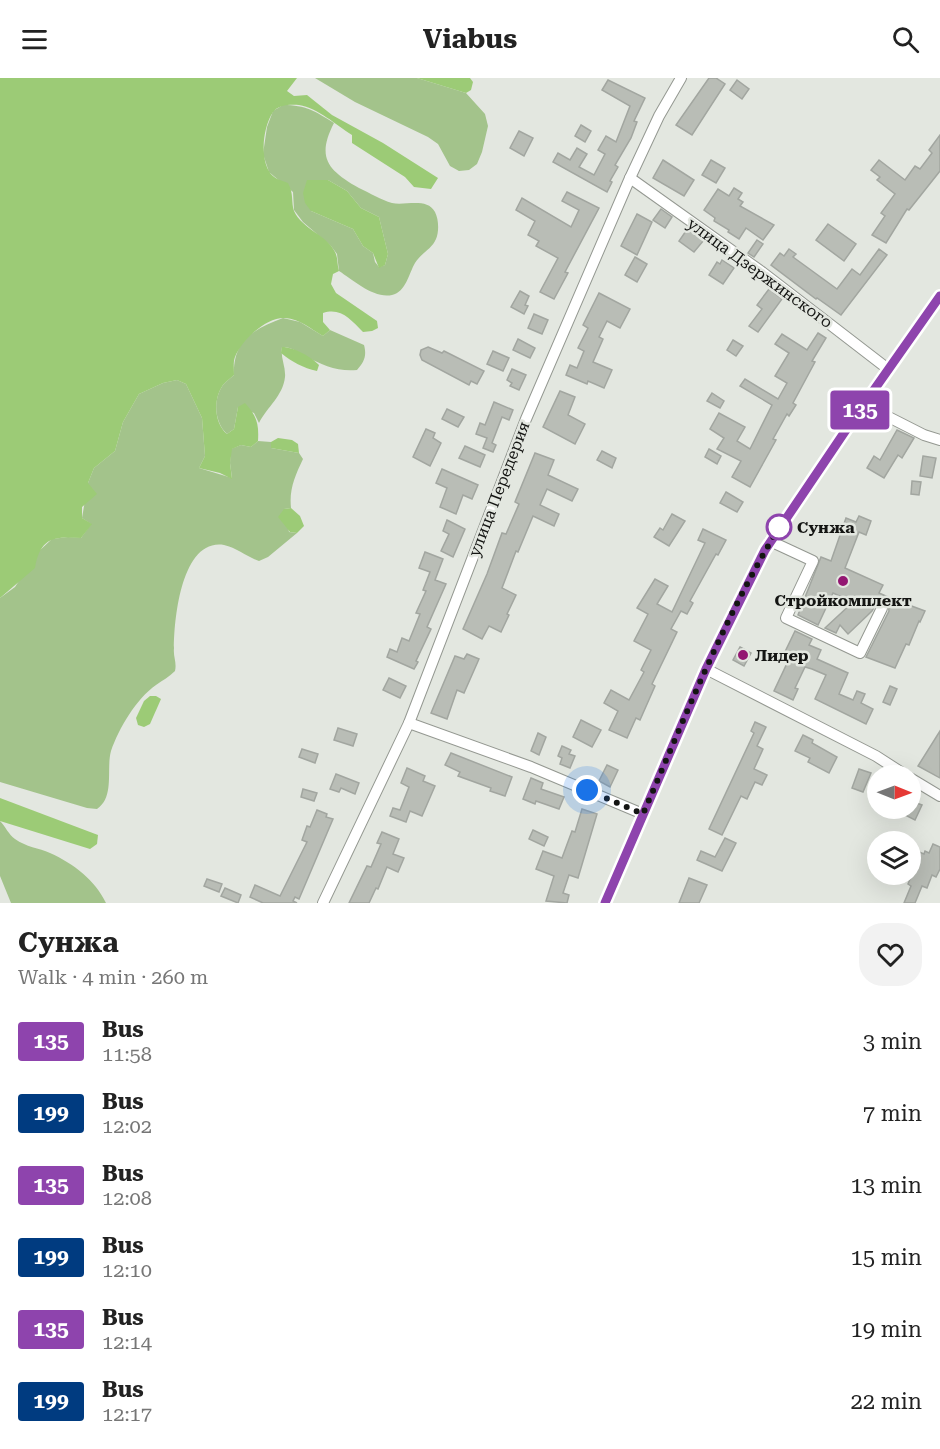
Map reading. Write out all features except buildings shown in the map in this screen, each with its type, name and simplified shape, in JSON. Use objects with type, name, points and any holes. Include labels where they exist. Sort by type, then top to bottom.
[{"type":"street","name":"улица Передерия","points":[[323,903],[409,723],[526,418],[630,178],[659,116],[681,78]]},
{"type":"street","name":"улица Дзержинского","points":[[630,178],[762,272],[888,369]]},
{"type":"street","points":[[605,903],[706,669],[770,541],[940,296]]},
{"type":"street","points":[[863,404],[924,435],[940,440]]},
{"type":"street","points":[[770,541],[813,561],[786,618],[860,653],[882,608]]},
{"type":"street","points":[[706,669],[890,765]]},
{"type":"street","points":[[409,723],[531,767],[643,814]]},
{"type":"street","points":[[921,784],[940,796]]},
{"type":"shaded area","points":[[0,78],[297,78],[287,91],[294,96],[307,95],[332,115],[383,143],[438,178],[431,189],[414,187],[405,177],[352,143],[352,135],[320,113],[299,105],[284,106],[275,110],[267,125],[264,142],[266,165],[275,178],[288,183],[294,211],[298,217],[326,241],[335,252],[339,271],[333,274],[331,284],[336,293],[377,321],[378,328],[363,332],[340,313],[329,312],[323,313],[323,322],[330,330],[323,336],[300,322],[285,318],[270,321],[249,337],[238,350],[234,363],[234,375],[223,385],[216,404],[219,424],[227,434],[234,429],[238,407],[245,403],[255,416],[257,425],[258,441],[251,447],[241,445],[232,449],[230,463],[232,479],[220,473],[199,468],[205,456],[202,418],[186,384],[177,380],[163,383],[139,394],[123,422],[115,451],[94,468],[88,483],[97,494],[82,507],[82,518],[92,524],[81,538],[55,539],[44,545],[40,550],[35,568],[0,598]]},
{"type":"shaded area","points":[[315,78],[417,78],[466,93],[485,114],[488,126],[477,164],[469,170],[459,171],[450,166],[438,144],[428,137],[355,102]]},
{"type":"shaded area","points":[[417,78],[470,78],[473,82],[471,90],[466,93]]},
{"type":"shaded area","points":[[283,105],[298,106],[334,123],[326,145],[326,154],[328,162],[339,175],[388,202],[421,203],[431,207],[435,212],[438,226],[436,239],[417,260],[404,286],[397,293],[385,295],[371,292],[339,271],[337,254],[303,222],[294,210],[293,192],[269,172],[263,154],[267,127],[273,111]],"holes":[[[328,180],[347,191],[361,208],[379,217],[388,254],[385,265],[379,267],[373,253],[363,246],[353,229],[311,211]]]},
{"type":"shaded area","points":[[307,180],[328,180],[347,191],[361,208],[379,217],[388,254],[385,265],[379,268],[373,253],[363,246],[353,229],[311,211],[305,203],[303,193]]},
{"type":"shaded area","points":[[283,318],[300,322],[323,336],[330,330],[364,345],[363,361],[357,370],[337,369],[282,347],[285,377],[278,396],[259,423],[254,413],[238,407],[234,429],[227,434],[219,423],[216,403],[223,385],[234,375],[237,353],[241,345],[254,332]]},
{"type":"shaded area","points":[[282,347],[297,351],[312,359],[319,365],[317,371],[289,359],[281,353]]},
{"type":"shaded area","points":[[177,380],[186,384],[202,418],[205,456],[199,468],[232,478],[231,449],[241,445],[251,447],[258,441],[271,442],[271,448],[299,453],[303,459],[292,489],[291,508],[284,509],[289,532],[297,533],[268,557],[259,561],[224,545],[210,546],[198,554],[189,567],[178,602],[174,636],[175,671],[142,698],[123,724],[111,751],[108,790],[103,804],[97,809],[87,808],[0,782],[0,598],[15,587],[38,552],[52,539],[81,538],[91,524],[82,518],[88,483],[94,468],[115,451],[123,422],[139,394],[163,383]]},
{"type":"shaded area","points":[[278,438],[292,440],[298,444],[299,453],[271,448],[271,442]]},
{"type":"shaded area","points":[[291,508],[300,516],[304,526],[297,533],[290,532],[278,517],[284,509]]},
{"type":"shaded area","points":[[150,696],[161,699],[150,724],[144,727],[138,725],[136,718],[144,701]]},
{"type":"shaded area","points":[[0,798],[98,835],[97,844],[90,849],[0,821]]},
{"type":"shaded area","points":[[0,821],[19,842],[50,853],[75,868],[90,880],[106,903],[11,903],[0,876]]},
{"type":"bus line","name":"135","points":[[605,903],[706,669],[765,550],[940,296]]},
{"type":"place","name":"Сунжа","points":[[779,527]]},
{"type":"place","name":"Стройкомплект","points":[[843,581]]},
{"type":"place","name":"Лидер","points":[[743,655]]},
{"type":"route","points":[[587,790],[643,814],[734,609],[783,521],[779,527]]}]
